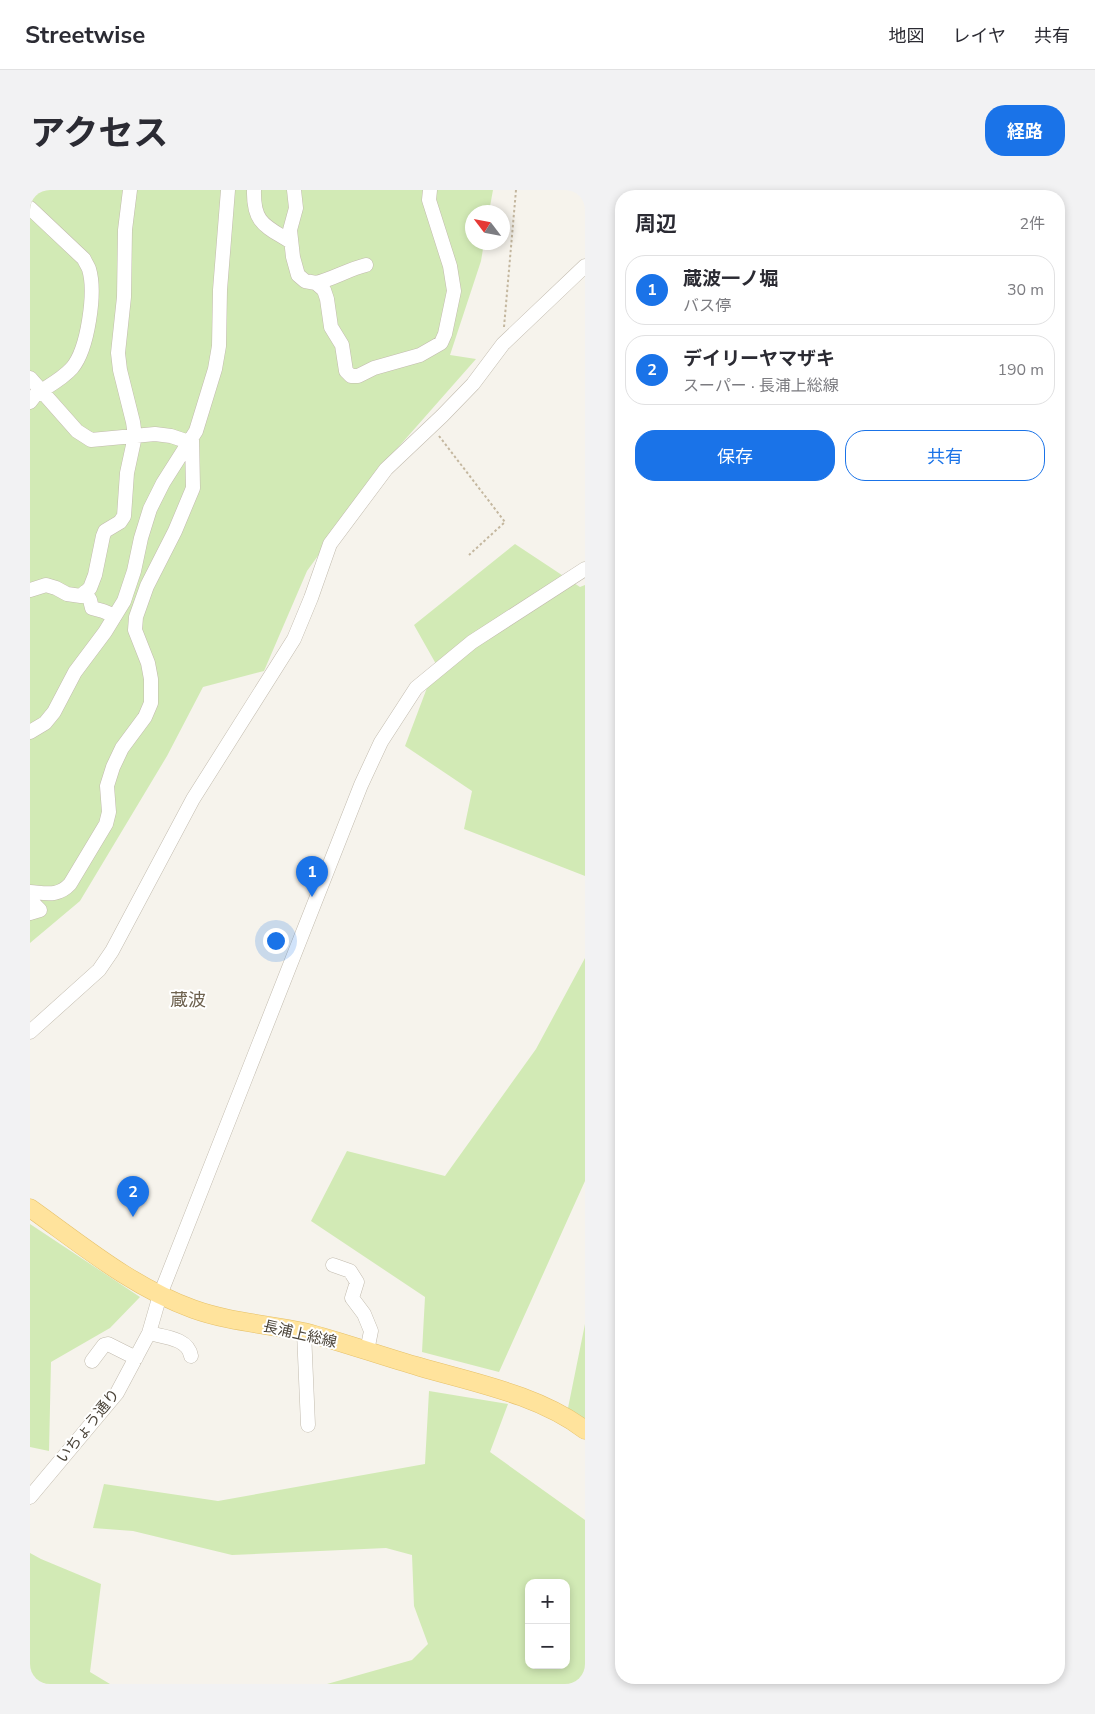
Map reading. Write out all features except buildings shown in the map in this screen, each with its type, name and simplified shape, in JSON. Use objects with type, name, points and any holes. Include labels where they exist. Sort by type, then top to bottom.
[{"type":"main road","name":"長浦上総線","points":[[30,1208],[114,1268],[160,1295],[194,1310],[223,1318],[304,1332],[533,1401],[558,1411],[585,1430]]},
{"type":"street","points":[[30,590],[46,586],[56,588],[67,594],[81,596],[90,588],[95,575],[105,531],[120,522],[124,516],[127,473],[135,436],[118,353],[125,282],[125,230],[130,190]]},
{"type":"street","points":[[30,732],[45,723],[54,712],[75,672],[105,632],[124,601],[150,509],[163,483],[190,440],[207,400],[219,346],[220,290],[228,190]]},
{"type":"street","points":[[254,190],[255,213],[263,224],[291,242]]},
{"type":"street","points":[[294,190],[296,208],[290,230],[293,257],[298,275],[305,281],[316,283],[332,279],[353,268],[366,265]]},
{"type":"street","points":[[316,283],[324,290],[331,327],[342,345],[346,371],[352,376],[358,376],[374,368],[420,354],[441,343],[445,334],[454,291],[450,266],[429,200],[430,190]]},
{"type":"street","points":[[30,208],[84,259],[89,269],[91,286],[89,329],[83,350],[74,366],[62,378],[40,390],[30,402]]},
{"type":"street","points":[[30,1032],[99,970],[112,951],[193,799],[294,639],[330,544],[386,469],[473,384],[503,344],[585,266]]},
{"type":"street","points":[[30,378],[77,431],[91,440],[155,434],[190,440]]},
{"type":"street","points":[[30,892],[63,892],[70,884],[106,824],[109,812],[107,786],[113,767],[122,748],[145,717],[151,703],[151,679],[148,663],[135,630],[136,617],[147,586],[176,531],[193,488],[190,440]]},
{"type":"street","name":"いちょう通り","points":[[30,1497],[117,1393],[149,1333],[160,1295],[361,786],[381,742],[416,688],[472,642],[585,569]]},
{"type":"street","points":[[85,592],[92,608],[115,616]]},
{"type":"street","points":[[30,900],[40,910],[30,912]]},
{"type":"street","points":[[333,1265],[350,1271],[356,1282],[352,1298],[364,1314],[371,1331],[367,1351]]},
{"type":"street","points":[[304,1332],[308,1425]]},
{"type":"street","points":[[149,1333],[182,1343],[190,1350],[191,1356]]},
{"type":"street","points":[[92,1361],[104,1345],[108,1344],[136,1358]]},
{"type":"path","points":[[503,344],[504,314],[516,190]]},
{"type":"path","points":[[431,426],[505,522],[469,555]]},
{"type":"green space","points":[[30,190],[493,190],[490,205],[465,205],[465,250],[483,250],[481,261],[450,355],[476,359],[387,460],[307,571],[264,671],[203,687],[167,756],[80,901],[30,943]]},
{"type":"green space","points":[[515,544],[580,587],[585,585],[585,876],[464,829],[472,791],[405,746],[436,664],[414,625]]},
{"type":"green space","points":[[585,958],[585,1181],[499,1372],[422,1352],[425,1297],[311,1221],[347,1151],[445,1176],[536,1049]]},
{"type":"green space","points":[[30,1224],[140,1297],[110,1328],[51,1362],[49,1451],[30,1447]]},
{"type":"green space","points":[[585,1324],[585,1419],[568,1408]]},
{"type":"green space","points":[[429,1391],[508,1404],[490,1452],[585,1520],[585,1684],[327,1684],[412,1660],[428,1644],[414,1606],[412,1555],[386,1548],[232,1555],[133,1531],[93,1528],[104,1484],[218,1501],[425,1464]]},
{"type":"green space","points":[[30,1553],[101,1584],[90,1672],[110,1684],[30,1684]]},
{"type":"place","name":"蔵波一ノ堀","points":[[312,897]]},
{"type":"place","name":"デイリーヤマザキ","points":[[133,1217]]},
{"type":"district","name":"蔵波","points":[[188,1000]]}]
